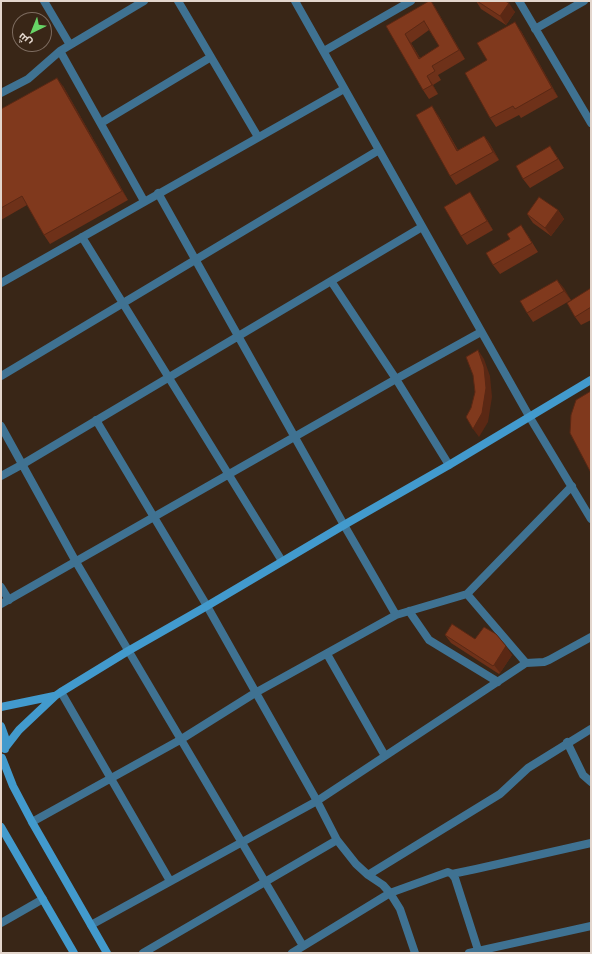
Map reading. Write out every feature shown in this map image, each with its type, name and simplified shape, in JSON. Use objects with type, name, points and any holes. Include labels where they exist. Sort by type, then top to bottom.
[{"type":"street","points":[[44,1],[70,45]]},
{"type":"street","points":[[1,93],[28,79],[60,51],[144,1]]},
{"type":"street","points":[[178,1],[258,137]]},
{"type":"street","points":[[295,1],[529,416],[590,516]]},
{"type":"street","points":[[324,51],[411,1]]},
{"type":"street","points":[[519,1],[591,123]]},
{"type":"street","points":[[535,29],[584,1]]},
{"type":"street","points":[[60,51],[144,201]]},
{"type":"street","points":[[101,123],[211,57]]},
{"type":"street","points":[[1,283],[344,89]]},
{"type":"street","points":[[1,376],[379,150]]},
{"type":"street","points":[[158,194],[396,615]]},
{"type":"street","points":[[1,476],[422,227]]},
{"type":"street","points":[[82,237],[282,561]]},
{"type":"street","points":[[331,281],[396,379],[449,465]]},
{"type":"street","points":[[1,604],[481,332]]},
{"type":"street","points":[[107,953],[32,822],[1,759],[5,748],[19,730],[58,694],[128,651],[449,465],[591,380]]},
{"type":"street","points":[[96,420],[207,606],[317,801],[337,840],[356,864],[368,875],[383,885],[400,909],[415,953]]},
{"type":"street","points":[[1,426],[76,562],[303,946]]},
{"type":"street","points":[[32,822],[180,740],[256,693],[396,615],[468,594],[572,486]]},
{"type":"street","points":[[1,587],[9,600]]},
{"type":"street","points":[[468,594],[526,663]]},
{"type":"street","points":[[409,612],[429,640],[498,682]]},
{"type":"street","points":[[90,925],[317,801],[526,663],[544,662],[549,660],[591,637]]},
{"type":"street","points":[[327,654],[385,756]]},
{"type":"street","points":[[1,707],[58,694]]},
{"type":"street","points":[[58,694],[111,778],[170,881]]},
{"type":"street","points":[[1,726],[5,737],[5,748]]},
{"type":"street","points":[[368,875],[500,794],[528,768],[567,742],[591,729]]},
{"type":"street","points":[[567,742],[583,775],[591,782]]},
{"type":"street","points":[[2,830],[74,953]]},
{"type":"street","points":[[143,953],[337,840]]},
{"type":"street","points":[[292,953],[390,893],[448,872],[452,874],[591,843]]},
{"type":"street","points":[[452,874],[455,878],[478,952]]},
{"type":"street","points":[[1,923],[43,898]]},
{"type":"street","points":[[469,953],[591,926]]},
{"type":"building","points":[[431,1],[459,50],[432,66],[435,71],[427,76],[432,85],[423,90],[386,26]],"holes":[[[424,21],[439,46],[419,59],[405,34]]]},
{"type":"building","points":[[477,1],[505,1],[509,3],[500,16]]},
{"type":"building","points":[[515,22],[552,88],[515,109],[513,106],[490,118],[465,73],[487,60],[477,43]]},
{"type":"building","points":[[57,78],[122,191],[44,235],[22,196],[1,208],[1,109]]},
{"type":"building","points":[[432,106],[457,151],[484,136],[493,152],[450,176],[416,115]]},
{"type":"building","points":[[550,146],[558,159],[523,179],[516,166]]},
{"type":"building","points":[[470,192],[487,221],[461,236],[444,207]]},
{"type":"building","points":[[539,197],[558,210],[545,228],[527,214]]},
{"type":"building","points":[[521,225],[532,243],[493,265],[486,253],[510,239],[507,234]]},
{"type":"building","points":[[557,280],[564,291],[527,313],[520,301]]},
{"type":"building","points":[[591,288],[591,307],[575,317],[567,303]]},
{"type":"building","points":[[478,350],[484,367],[486,388],[482,413],[473,429],[466,417],[471,408],[475,392],[473,375],[466,357]]},
{"type":"building","points":[[591,391],[591,473],[570,433],[571,415],[576,400]]},
{"type":"building","points":[[452,624],[475,639],[484,627],[496,634],[506,646],[493,666],[445,635]]}]
